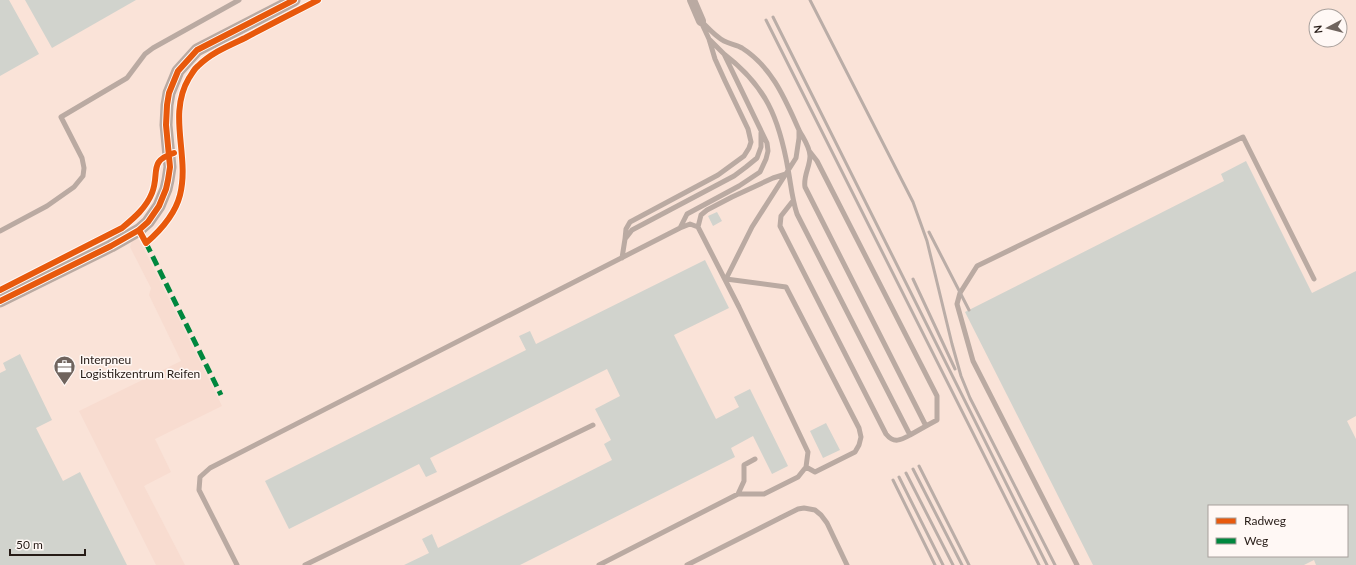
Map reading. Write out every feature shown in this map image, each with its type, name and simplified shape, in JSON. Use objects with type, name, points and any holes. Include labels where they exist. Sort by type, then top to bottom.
[{"type":"street","points":[[0,301],[111,246],[139,230],[148,222],[159,206],[168,180],[170,167],[166,125],[167,105],[169,93],[178,71],[197,50],[294,0]]},
{"type":"street","points":[[692,0],[701,21]]},
{"type":"lane","points":[[0,231],[47,206],[80,182],[83,176],[84,168],[82,158],[61,117],[128,78],[145,54],[153,48],[239,0]]},
{"type":"lane","points":[[622,258],[626,229],[630,222],[718,174],[744,156],[751,142],[748,129],[722,76],[701,21]]},
{"type":"lane","points":[[701,21],[717,36],[724,41],[740,47],[764,66],[776,83],[809,151],[817,161],[937,396],[937,420],[903,439],[895,440],[889,438],[886,434],[780,226],[781,216],[792,202]]},
{"type":"lane","points":[[709,39],[724,54],[735,62],[756,84],[767,102],[782,140],[792,202],[797,214],[910,435]]},
{"type":"lane","points":[[680,228],[687,214],[739,186],[760,172],[764,166],[768,151],[767,143],[724,54]]},
{"type":"lane","points":[[625,239],[632,230],[643,223],[734,176],[757,158],[762,148],[760,128]]},
{"type":"lane","points":[[726,279],[752,227],[796,158],[800,138],[799,130]]},
{"type":"lane","points":[[1077,565],[973,361],[957,304],[960,293],[977,266],[1243,137],[1314,279]]},
{"type":"lane","points":[[809,151],[810,157],[804,181],[805,187],[926,426]]},
{"type":"lane","points":[[599,565],[738,494],[764,494],[798,477],[806,467],[808,452],[726,279],[698,226],[701,215],[707,210],[787,172]]},
{"type":"lane","points":[[237,565],[199,490],[200,477],[210,468],[680,228],[690,224],[698,226]]},
{"type":"lane","points":[[726,279],[786,287],[859,428],[861,437],[855,452],[815,472],[806,467]]},
{"type":"lane","points":[[305,565],[593,425]]},
{"type":"lane","points":[[738,494],[744,481],[744,465],[755,459]]},
{"type":"lane","points":[[687,565],[798,509],[804,508],[815,510],[821,515],[847,565]]},
{"type":"shaded area","points":[[0,0],[1356,0],[1356,565],[0,565]]},
{"type":"shaded area","points":[[137,239],[142,245],[222,406],[155,439],[171,472],[144,486],[185,565],[156,565],[79,411],[181,361],[149,295],[151,288],[130,247],[132,241]]},
{"type":"building","points":[[0,0],[9,0],[39,54],[0,76]]},
{"type":"building","points":[[25,0],[136,0],[52,48]]},
{"type":"building","points":[[1246,161],[1312,293],[1356,271],[1356,416],[1347,421],[1356,439],[1356,565],[1316,565],[1314,560],[1304,565],[1093,565],[965,312],[1224,181],[1221,174]]},
{"type":"building","points":[[717,212],[722,221],[713,226],[708,216]]},
{"type":"building","points":[[705,260],[729,308],[674,335],[716,419],[739,407],[734,397],[750,389],[788,466],[772,474],[753,436],[731,448],[735,457],[520,565],[404,565],[429,553],[422,539],[432,534],[438,548],[612,460],[604,444],[611,440],[595,409],[620,396],[607,369],[430,458],[437,472],[426,477],[419,464],[289,529],[265,481],[526,350],[519,336],[530,331],[536,344]]},
{"type":"building","points":[[20,354],[52,420],[36,428],[63,481],[80,472],[127,565],[0,565],[0,373],[6,370],[3,363]]},
{"type":"building","points":[[826,423],[840,450],[823,458],[810,431]]},
{"type":"railway","points":[[810,0],[913,202],[927,241],[961,376],[970,398],[1055,565]]},
{"type":"railway","points":[[773,17],[1047,565]]},
{"type":"railway","points":[[766,20],[1039,565]]},
{"type":"railway","points":[[929,232],[969,310]]},
{"type":"railway","points":[[913,279],[955,369]]},
{"type":"railway","points":[[919,466],[969,565]]},
{"type":"railway","points":[[913,469],[962,565]]},
{"type":"railway","points":[[906,473],[953,565]]},
{"type":"railway","points":[[899,477],[943,565]]},
{"type":"railway","points":[[893,480],[935,565]]},
{"type":"marked path","points":[[146,243],[221,395]]},
{"type":"cycle path","points":[[0,301],[111,246],[139,230],[148,222],[159,206],[168,180],[170,167],[166,125],[167,105],[169,93],[178,71],[197,50],[294,0]]},
{"type":"cycle path","points":[[139,230],[146,243],[167,222],[178,202],[183,165],[179,121],[180,106],[183,92],[195,69],[208,57],[220,50],[318,0]]},
{"type":"cycle path","points":[[0,290],[122,228],[139,212],[152,193],[158,164],[166,156],[174,153]]},
{"type":"place","name":"Interpneu Logistikzentrum Reifen","points":[[65,386]]}]
